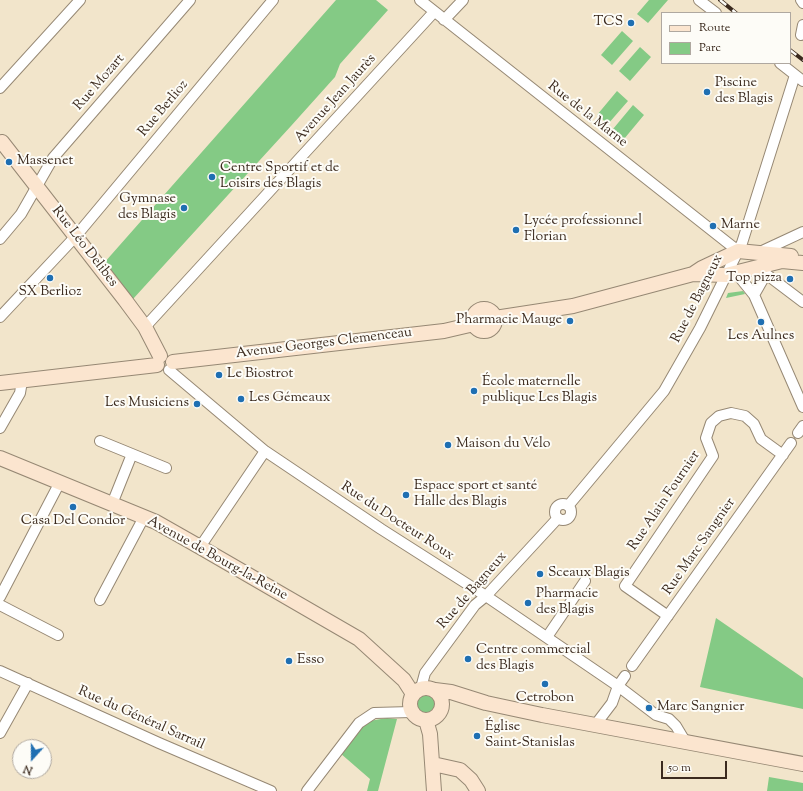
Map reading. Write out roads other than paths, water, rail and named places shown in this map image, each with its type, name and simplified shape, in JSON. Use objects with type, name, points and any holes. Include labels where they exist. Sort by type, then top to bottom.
[{"type":"street","points":[[0,88],[80,0]]},
{"type":"street","name":"Rue Mozart","points":[[0,239],[21,214],[53,158],[190,0]]},
{"type":"street","name":"Rue Berlioz","points":[[0,317],[76,236],[274,0]]},
{"type":"street","name":"Rue de la Marne","points":[[420,0],[754,261],[803,302]]},
{"type":"street","points":[[444,20],[463,0]]},
{"type":"street","points":[[699,0],[715,12]]},
{"type":"street","name":"Avenue Jean Jaurès","points":[[145,327],[434,12]]},
{"type":"street","points":[[781,64],[799,78]]},
{"type":"street","name":"Rue de Bagneux","points":[[423,691],[425,673],[476,605],[558,518],[562,520],[568,518],[571,513],[571,502],[664,391],[700,328],[719,289],[731,271],[754,261],[777,137],[799,78]]},
{"type":"street","name":"Rue Léo Delibes","points":[[0,142],[76,236],[145,327],[165,363]]},
{"type":"street","points":[[693,274],[711,275],[731,271],[754,261],[803,232]]},
{"type":"street","points":[[774,250],[803,258]]},
{"type":"street","points":[[754,261],[754,295]]},
{"type":"street","points":[[693,274],[702,268],[754,261],[803,263]]},
{"type":"street","points":[[731,271],[754,295],[803,407]]},
{"type":"street","name":"Avenue Georges Clemenceau","points":[[0,383],[444,330],[474,324],[474,317],[481,310],[491,312],[495,318],[573,306],[693,274]]},
{"type":"street","points":[[711,275],[716,281],[719,289]]},
{"type":"street","name":"Rue du Docteur Roux","points":[[165,363],[265,451],[381,529],[547,637],[618,686],[656,716],[669,719],[676,726],[685,741]]},
{"type":"street","points":[[0,428],[20,393],[22,381]]},
{"type":"street","name":"Rue Alain Fournier","points":[[668,616],[624,586],[713,456],[706,438],[711,423],[719,416],[731,413],[745,416],[754,424],[761,439],[783,455]]},
{"type":"street","points":[[100,441],[166,468]]},
{"type":"street","name":"Rue Marc Sangnier","points":[[632,666],[791,443]]},
{"type":"street","points":[[200,547],[265,451]]},
{"type":"street","points":[[112,504],[132,454]]},
{"type":"street","name":"Avenue de Bourg-la-Reine","points":[[0,458],[156,522],[359,639],[404,680],[423,691]]},
{"type":"street","points":[[0,597],[60,482]]},
{"type":"street","points":[[100,600],[144,517]]},
{"type":"street","points":[[547,637],[585,581]]},
{"type":"street","points":[[0,605],[58,635]]},
{"type":"street","name":"Rue du Général Sarrail","points":[[0,671],[159,743],[271,791]]},
{"type":"street","points":[[596,724],[612,703],[618,686],[625,676]]},
{"type":"street","points":[[0,733],[28,683]]},
{"type":"street","points":[[423,691],[440,696],[442,706],[440,712],[434,718],[426,720],[419,719],[411,712],[409,706],[423,691],[451,692],[486,703],[803,764]]},
{"type":"street","points":[[442,706],[454,703],[486,703]]},
{"type":"street","points":[[307,791],[359,723],[374,713],[411,712]]},
{"type":"street","points":[[426,720],[430,734],[434,791]]},
{"type":"street","points":[[433,764],[460,770],[471,780],[478,791]]},
{"type":"railway","points":[[720,0],[735,12]]},
{"type":"railway","points":[[791,51],[803,60]]},
{"type":"place","name":"TCS","points":[[631,23]]},
{"type":"place","name":"Piscine des Blagis","points":[[707,92]]},
{"type":"place","name":"Massenet","points":[[9,162]]},
{"type":"place","name":"Centre Sportif et de Loisirs des Blagis","points":[[212,177]]},
{"type":"place","name":"Gymnase des Blagis","points":[[184,208]]},
{"type":"place","name":"Marne","points":[[713,226]]},
{"type":"place","name":"Lycée professionnel Florian","points":[[516,230]]},
{"type":"place","name":"SX Berlioz","points":[[50,278]]},
{"type":"place","name":"Top pizza","points":[[790,279]]},
{"type":"place","name":"Pharmacie Mauge","points":[[570,321]]},
{"type":"place","name":"Les Aulnes","points":[[761,322]]},
{"type":"place","name":"Le Biostrot","points":[[219,375]]},
{"type":"place","name":"École maternelle publique Les Blagis","points":[[474,391]]},
{"type":"place","name":"Les Gémeaux","points":[[241,399]]},
{"type":"place","name":"Les Musiciens","points":[[197,404]]},
{"type":"place","name":"Maison du Vélo","points":[[448,445]]},
{"type":"place","name":"Espace sport et santé Halle des Blagis","points":[[406,495]]},
{"type":"place","name":"Casa Del Condor","points":[[73,507]]},
{"type":"place","name":"Sceaux Blagis","points":[[540,574]]},
{"type":"place","name":"Pharmacie des Blagis","points":[[528,603]]},
{"type":"place","name":"Centre commercial des Blagis","points":[[468,659]]},
{"type":"place","name":"Esso","points":[[289,661]]},
{"type":"place","name":"Cetrobon","points":[[545,684]]},
{"type":"place","name":"Marc Sangnier","points":[[649,708]]},
{"type":"place","name":"Église Saint-Stanislas","points":[[477,736]]}]
